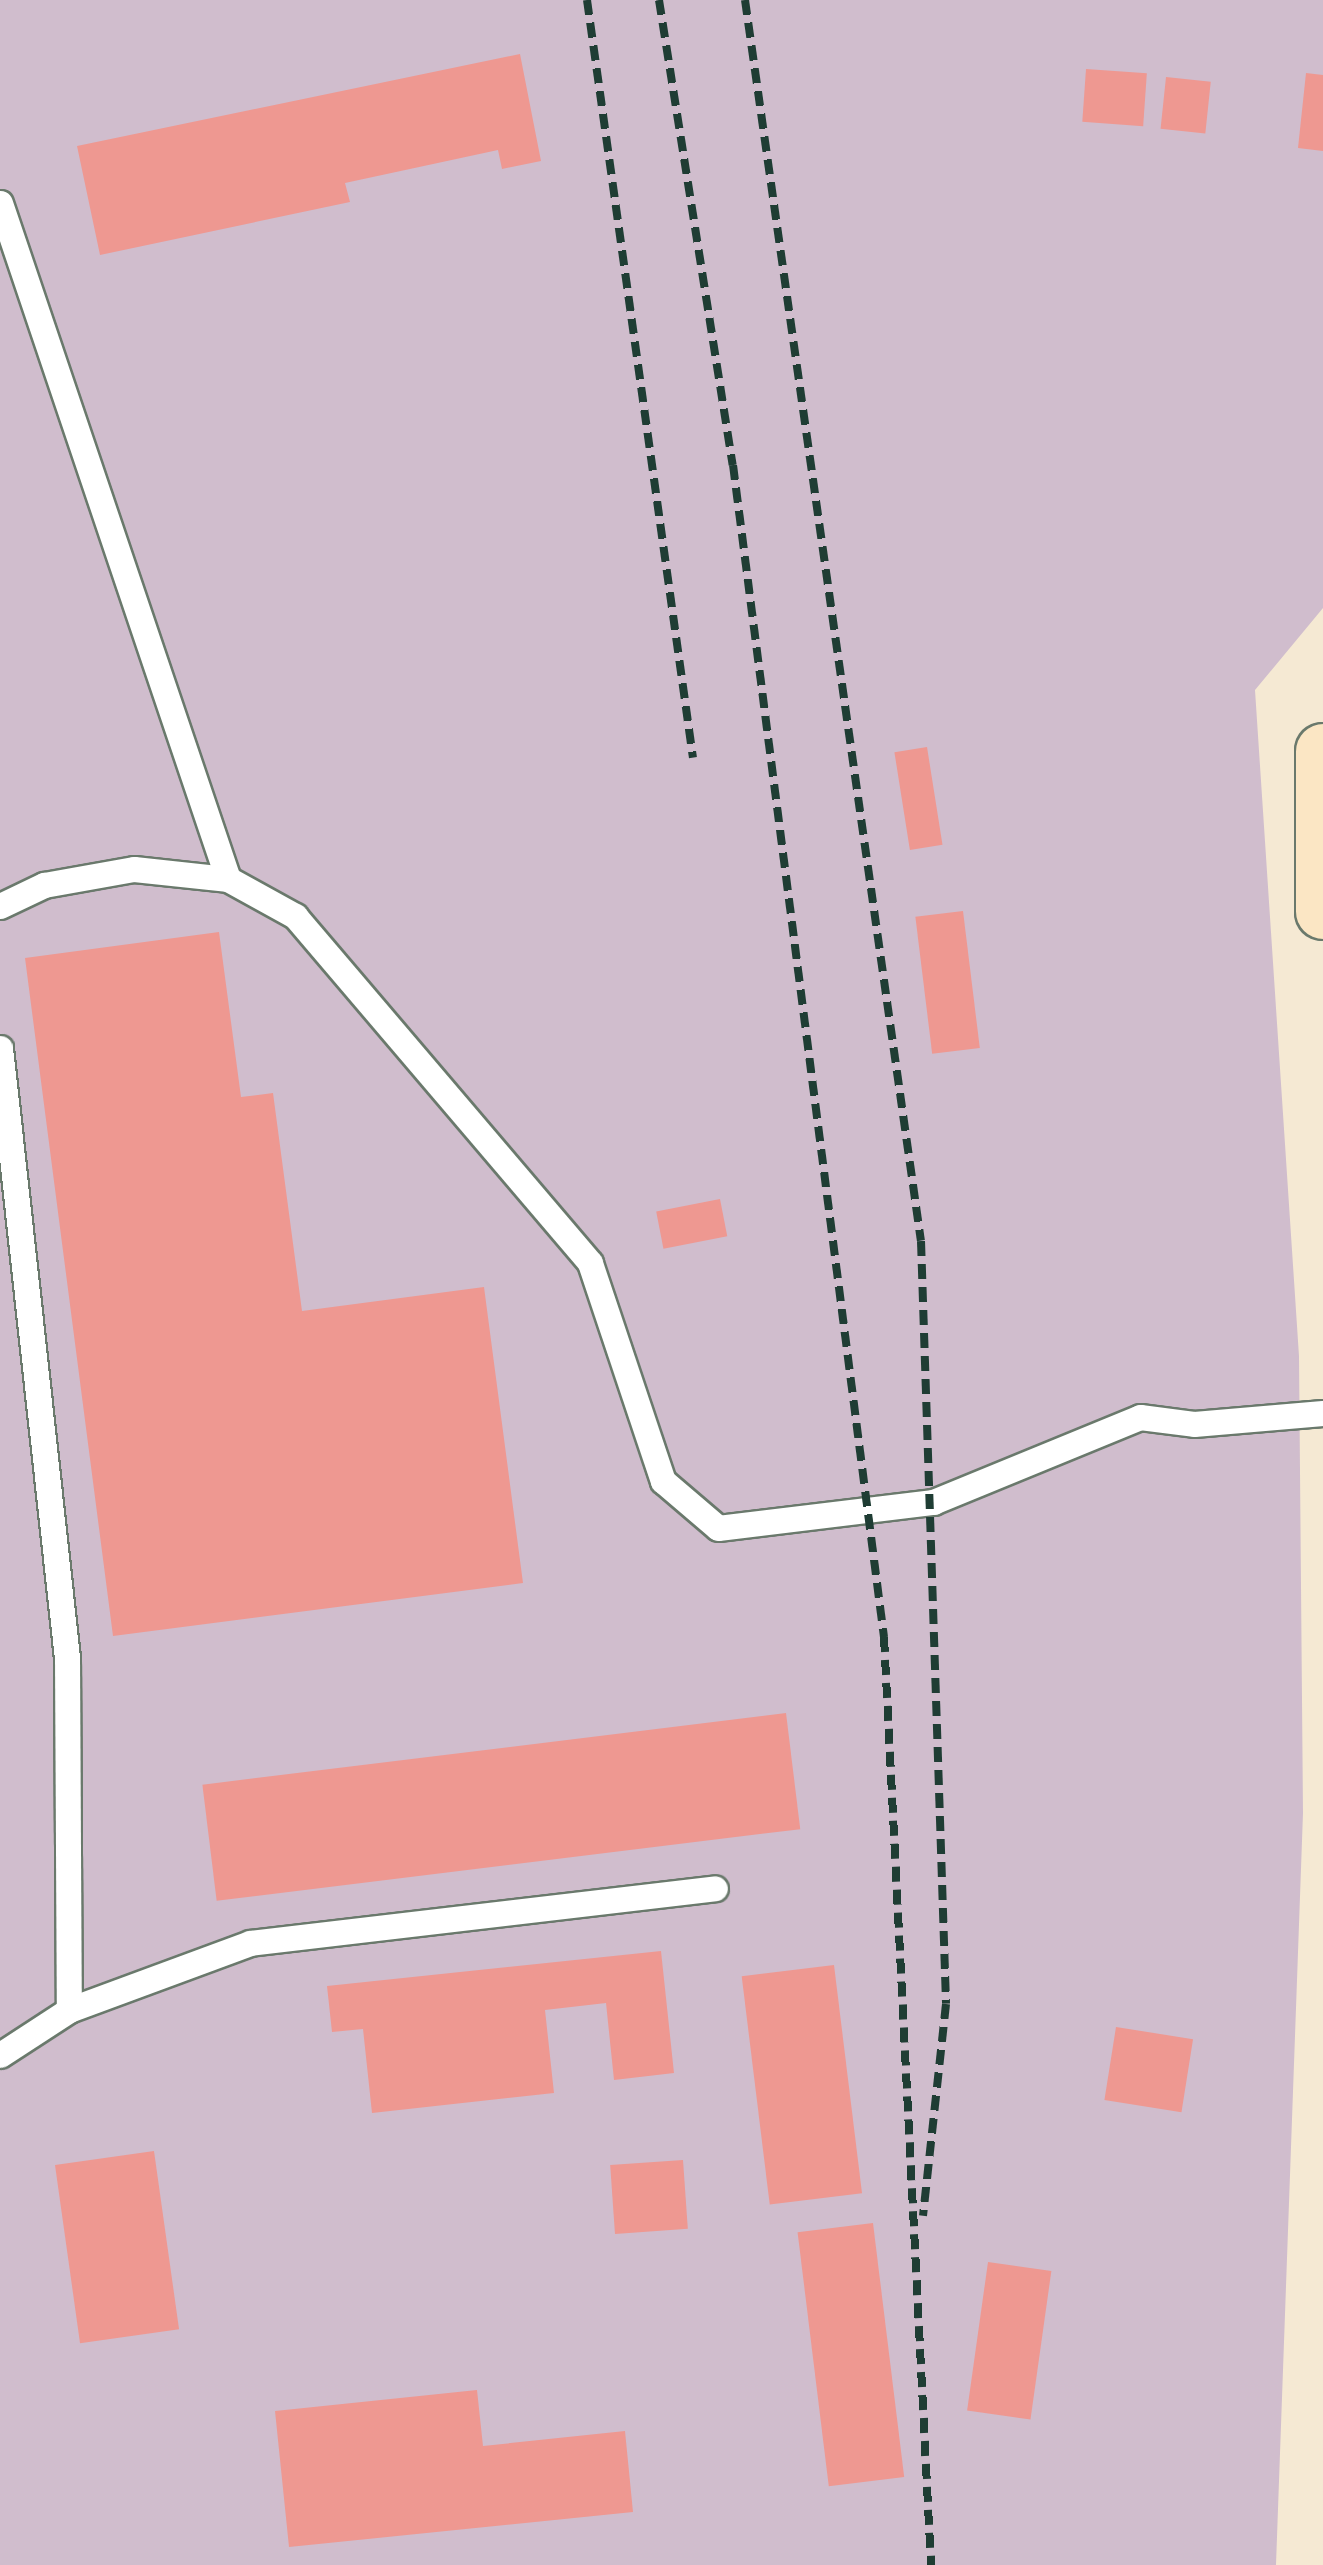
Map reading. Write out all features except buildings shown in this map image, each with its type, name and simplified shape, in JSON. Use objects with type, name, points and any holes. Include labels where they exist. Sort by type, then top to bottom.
[{"type":"street","points":[[1323,751],[1323,911]]},
{"type":"lane","points":[[0,203],[228,879]]},
{"type":"lane","points":[[0,906],[44,885],[134,870],[228,879],[295,916],[590,1263],[663,1481],[718,1528],[934,1502],[1140,1416],[1194,1424],[1323,1413]]},
{"type":"lane","points":[[0,1048],[67,1658],[70,2010]]},
{"type":"lane","points":[[0,2055],[70,2010],[250,1942],[715,1888]]},
{"type":"shaded area","points":[[0,0],[1323,0],[1323,608],[1255,690],[1299,1356],[1303,1813],[1276,2565],[0,2565]]},
{"type":"railway","points":[[587,0],[693,758]]},
{"type":"railway","points":[[659,0],[733,465],[884,1637],[931,2565]]},
{"type":"railway","points":[[745,0],[921,1241],[946,2004],[923,2216]]}]
